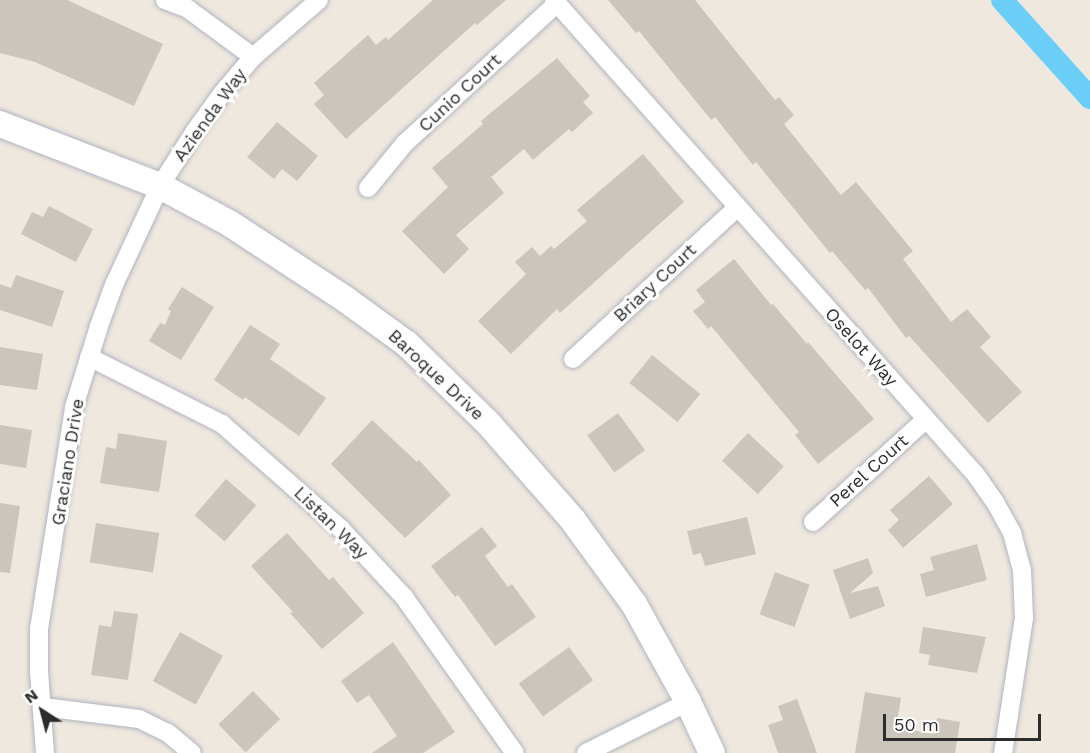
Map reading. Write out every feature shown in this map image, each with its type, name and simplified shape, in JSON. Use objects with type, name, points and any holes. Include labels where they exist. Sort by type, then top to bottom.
[{"type":"street","points":[[165,0],[188,9],[254,57]]},
{"type":"street","name":"Azienda Way","points":[[160,186],[218,99],[254,57],[318,0]]},
{"type":"street","name":"Cunio Court","points":[[368,188],[405,143],[556,1]]},
{"type":"street","name":"Oselot Way","points":[[556,1],[976,475],[995,502],[1012,533],[1022,570],[1024,618],[1003,753]]},
{"type":"street","name":"Baroque Drive","points":[[0,124],[160,186],[229,223],[345,299],[407,344],[488,423],[572,519],[634,604],[688,702],[712,753]]},
{"type":"street","name":"Graciano Drive","points":[[45,753],[44,708],[39,672],[39,629],[74,407],[114,285],[160,186]]},
{"type":"street","name":"Briary Court","points":[[573,359],[738,207]]},
{"type":"street","name":"Listan Way","points":[[89,357],[222,424],[341,529],[404,597],[515,753]]},
{"type":"street","name":"Perel Court","points":[[813,522],[926,419]]},
{"type":"street","points":[[586,753],[688,702]]},
{"type":"street","points":[[44,708],[139,718],[168,733],[192,753]]},
{"type":"building","points":[[0,0],[67,0],[163,44],[134,106],[35,62],[0,53]]},
{"type":"building","points":[[433,0],[506,0],[477,25],[475,23],[346,139],[314,104],[324,95],[314,83],[368,35],[376,45],[386,37],[388,40]]},
{"type":"building","points":[[608,0],[695,0],[775,100],[779,97],[794,115],[784,124],[841,195],[856,182],[913,251],[903,259],[951,322],[967,309],[991,337],[980,347],[1022,392],[988,423],[909,336],[906,338],[868,288],[865,290],[832,251],[830,253],[756,162],[753,165],[715,117],[711,120],[639,31],[636,33]]},
{"type":"building","points":[[557,58],[590,96],[583,102],[593,113],[572,132],[569,129],[533,160],[524,149],[491,177],[504,193],[456,235],[469,249],[444,274],[402,231],[448,187],[432,168],[483,124],[481,121]]},
{"type":"building","points":[[277,122],[318,156],[297,181],[282,169],[274,179],[247,157]]},
{"type":"building","points":[[643,154],[684,202],[560,313],[557,309],[511,354],[478,321],[526,274],[515,262],[532,247],[540,256],[551,246],[554,249],[587,221],[577,210]]},
{"type":"building","points":[[49,206],[93,229],[76,262],[21,234],[32,212],[43,217]]},
{"type":"building","points":[[734,259],[771,305],[773,304],[807,344],[808,342],[874,419],[818,464],[795,435],[799,432],[711,326],[708,329],[693,311],[705,302],[696,290]]},
{"type":"building","points":[[16,275],[64,291],[52,327],[0,310],[0,284],[11,288]]},
{"type":"building","points":[[182,287],[214,307],[181,360],[149,341],[160,323],[165,325],[171,311],[168,309]]},
{"type":"building","points":[[250,325],[280,344],[270,359],[326,398],[299,436],[245,397],[243,400],[214,380]]},
{"type":"building","points":[[0,347],[43,354],[37,390],[0,385]]},
{"type":"building","points":[[652,355],[700,394],[678,422],[629,383]]},
{"type":"building","points":[[618,413],[645,450],[614,473],[587,435]]},
{"type":"building","points":[[372,420],[417,462],[419,460],[451,495],[405,538],[331,464]]},
{"type":"building","points":[[0,425],[32,430],[26,468],[0,464]]},
{"type":"building","points":[[118,433],[167,441],[159,492],[100,483],[106,447],[116,449]]},
{"type":"building","points":[[748,433],[784,466],[758,494],[722,461]]},
{"type":"building","points":[[929,476],[953,504],[903,548],[888,530],[899,520],[890,510]]},
{"type":"building","points":[[226,479],[256,505],[225,541],[195,515]]},
{"type":"building","points":[[0,503],[20,506],[10,573],[0,572]]},
{"type":"building","points":[[747,517],[756,554],[705,566],[701,553],[693,555],[687,531]]},
{"type":"building","points":[[96,523],[159,533],[153,573],[90,563]]},
{"type":"building","points":[[482,527],[497,546],[485,556],[508,587],[512,584],[536,617],[495,646],[458,595],[455,597],[431,566]]},
{"type":"building","points":[[287,533],[329,580],[333,577],[364,613],[322,649],[290,613],[293,612],[251,566]]},
{"type":"building","points":[[977,544],[987,580],[926,597],[920,574],[934,570],[930,557]]},
{"type":"building","points":[[868,558],[873,573],[850,593],[878,586],[885,606],[850,619],[833,570]]},
{"type":"building","points":[[775,572],[810,585],[794,627],[760,614]]},
{"type":"building","points":[[114,611],[138,614],[128,680],[91,675],[99,625],[111,627]]},
{"type":"building","points":[[923,627],[986,637],[977,673],[928,665],[930,655],[919,653]]},
{"type":"building","points":[[180,632],[223,656],[196,705],[153,681]]},
{"type":"building","points":[[393,642],[455,732],[423,753],[372,753],[397,736],[369,695],[357,703],[341,681]]},
{"type":"building","points":[[569,647],[593,680],[543,717],[519,683]]},
{"type":"building","points":[[253,691],[280,719],[246,752],[218,724]]},
{"type":"building","points":[[865,692],[901,698],[896,727],[934,734],[937,718],[960,722],[955,753],[855,753]]},
{"type":"building","points":[[797,699],[817,753],[778,753],[768,725],[783,720],[778,706]]},
{"type":"waterway","points":[[1002,0],[1090,98]]}]
